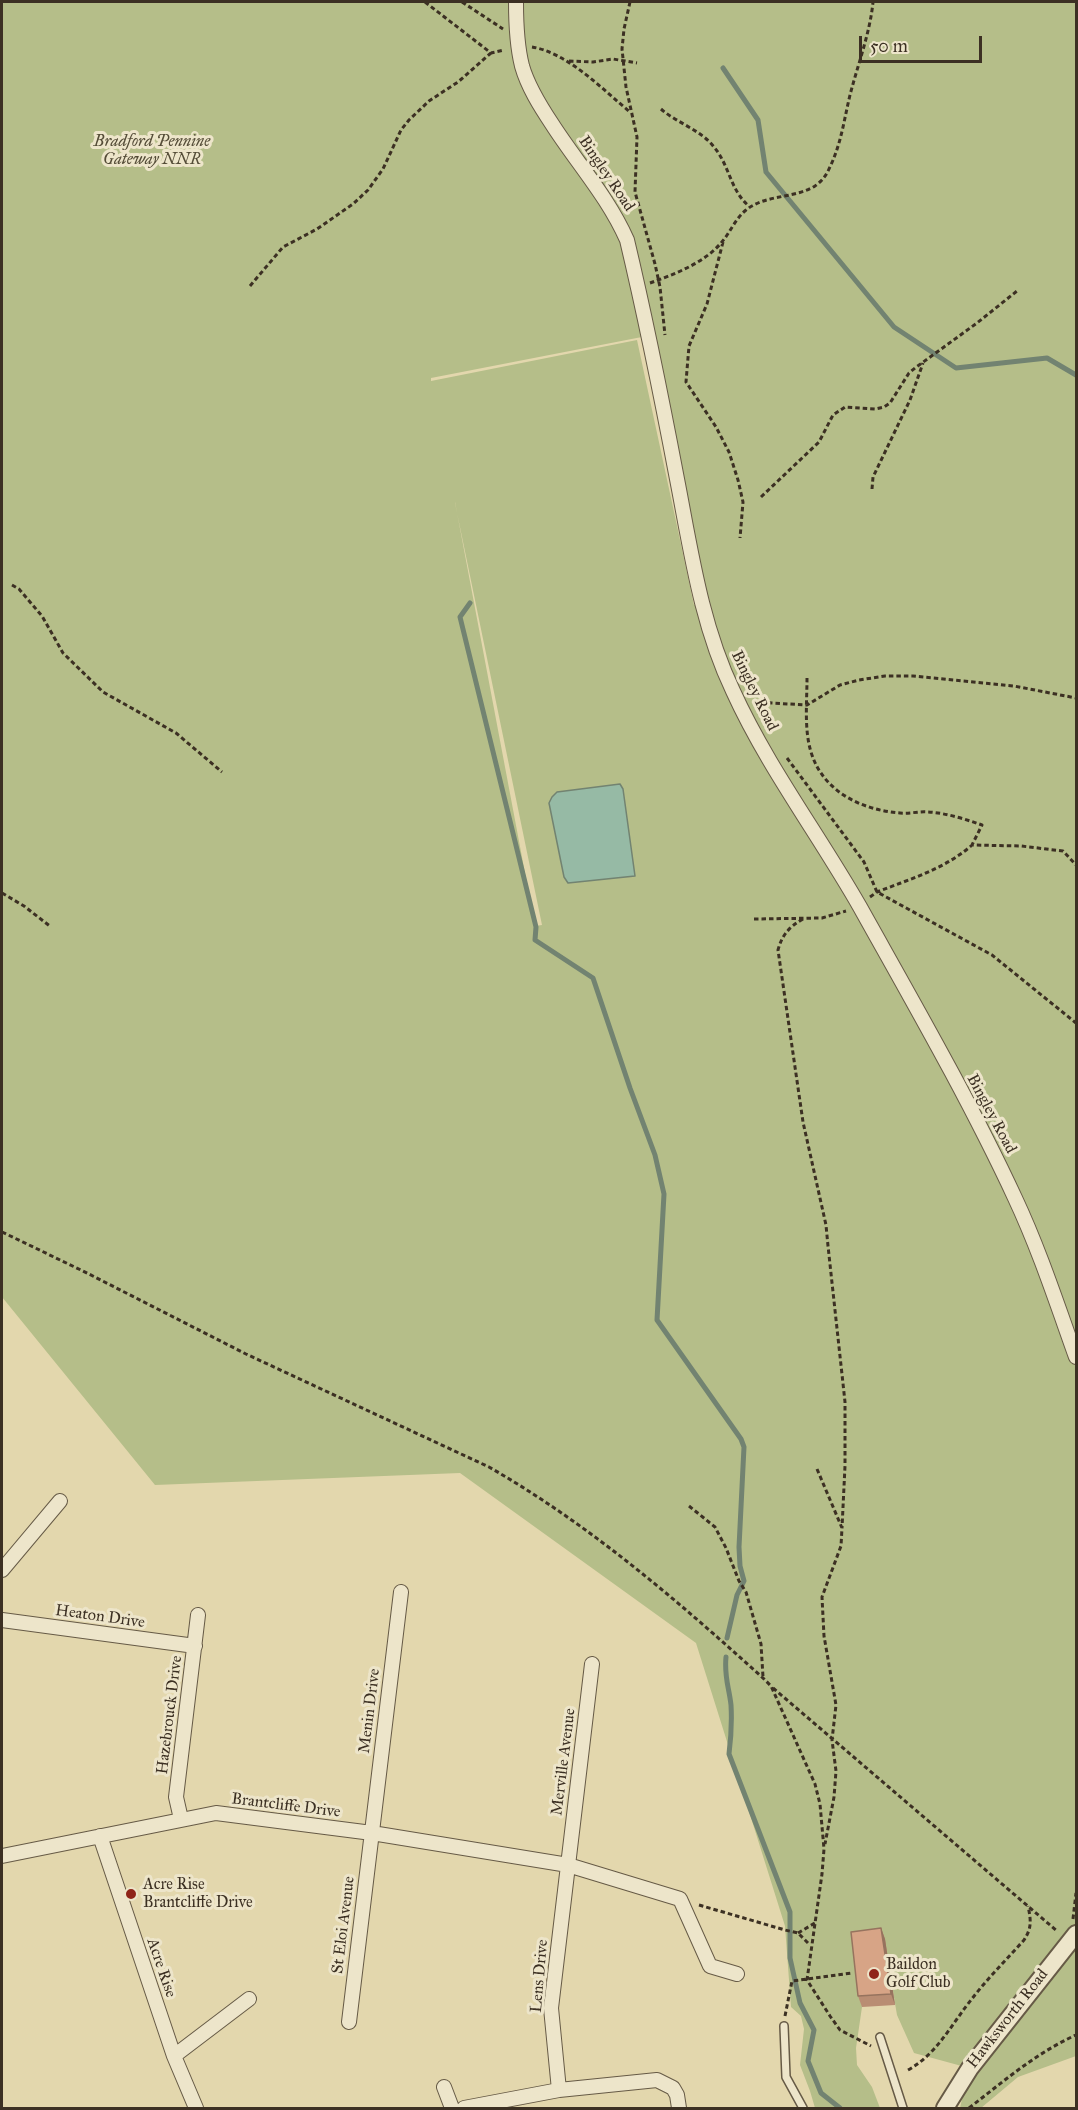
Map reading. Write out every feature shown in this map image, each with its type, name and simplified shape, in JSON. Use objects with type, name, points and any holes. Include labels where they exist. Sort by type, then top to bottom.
[{"type":"street","name":"Bingley Road","points":[[516,2],[522,67],[537,102],[616,217],[627,240],[662,400],[701,604],[715,648],[733,692],[760,742],[858,905],[975,1120],[1016,1200],[1077,1357]]},
{"type":"street","points":[[2,1570],[60,1501]]},
{"type":"street","name":"Menin Drive","points":[[372,1833],[401,1592]]},
{"type":"street","name":"Hazebrouck Drive","points":[[181,1819],[176,1797],[198,1615]]},
{"type":"street","name":"Heaton Drive","points":[[2,1620],[195,1646]]},
{"type":"street","name":"Merville Avenue","points":[[568,1865],[592,1664]]},
{"type":"street","name":"Brantcliffe Drive","points":[[2,1856],[216,1813],[372,1833],[568,1865],[680,1899]]},
{"type":"street","name":"St Eloi Avenue","points":[[349,2022],[372,1833]]},
{"type":"street","name":"Acre Rise","points":[[100,1836],[174,2056],[195,2106]]},
{"type":"street","name":"Lens Drive","points":[[559,2090],[551,2008],[568,1865]]},
{"type":"street","points":[[680,1899],[710,1966],[737,1974]]},
{"type":"street","name":"Hawksworth Road","points":[[945,2109],[970,2068],[1073,1938]]},
{"type":"street","points":[[174,2056],[249,1999]]},
{"type":"street","points":[[464,2109],[559,2090],[657,2080],[673,2088],[677,2095],[679,2109]]},
{"type":"street","points":[[444,2087],[452,2109]]},
{"type":"street","points":[[180,2109],[195,2106]]},
{"type":"lane","points":[[783,2026],[786,2077],[803,2109]]},
{"type":"lane","points":[[880,2037],[903,2109]]},
{"type":"path","points":[[425,2],[491,53]]},
{"type":"path","points":[[462,2],[508,33],[519,48]]},
{"type":"path","points":[[250,286],[283,247],[317,229],[353,204],[368,190],[383,169],[401,130],[409,120],[429,101],[458,82],[491,53],[529,46],[539,48],[567,61],[632,113],[623,60],[624,29],[630,2]]},
{"type":"path","points":[[637,287],[659,280],[696,263],[715,250],[750,207],[774,197],[808,190],[816,186],[828,172],[842,136],[873,2]]},
{"type":"path","points":[[567,61],[586,62],[613,59],[637,63]]},
{"type":"path","points":[[661,109],[712,144],[725,164],[739,197],[750,207]]},
{"type":"path","points":[[723,241],[707,304],[689,346],[686,382],[716,427],[729,452],[743,502],[740,538]]},
{"type":"path","points":[[761,497],[819,442],[833,415],[844,407],[875,409],[884,407],[895,396],[909,374],[1017,291]]},
{"type":"path","points":[[872,489],[873,477],[910,400],[924,362]]},
{"type":"path","points":[[12,585],[19,589],[42,616],[63,653],[103,692],[176,733],[222,772]]},
{"type":"path","points":[[753,702],[807,705],[840,685],[885,676],[913,676],[1014,686],[1077,698]]},
{"type":"path","points":[[754,919],[822,918],[838,914],[858,905],[877,892],[939,867],[959,856],[972,845],[982,825],[927,812],[903,814],[874,810],[855,803],[842,794],[828,780],[811,753],[808,734],[807,678]]},
{"type":"path","points":[[749,692],[758,711]]},
{"type":"path","points":[[786,756],[864,862],[877,892],[992,954],[1077,1023]]},
{"type":"path","points":[[972,845],[1021,846],[1064,851],[1077,865]]},
{"type":"path","points":[[2,892],[51,927]]},
{"type":"path","points":[[803,919],[786,932],[778,950],[803,1122],[826,1225],[844,1402],[841,1546],[822,1597],[824,1636],[835,1691],[836,1705],[832,1740],[836,1771],[834,1797],[805,1980],[840,2030],[884,2052]]},
{"type":"path","points":[[2,1232],[246,1354],[489,1467],[519,1485],[647,1577],[832,1740],[1028,1906],[1073,1938]]},
{"type":"path","points":[[817,1469],[842,1528]]},
{"type":"path","points":[[689,1506],[715,1527],[746,1592],[761,1644],[764,1678]]},
{"type":"path","points":[[771,1686],[815,1784],[820,1804],[824,1849]]},
{"type":"path","points":[[680,1899],[796,1932],[811,1945]]},
{"type":"path","points":[[908,2070],[934,2050],[972,1998],[1024,1940],[1031,1929],[1028,1906]]},
{"type":"path","points":[[796,1932],[815,1923]]},
{"type":"path","points":[[783,2026],[792,1981],[852,1973]]},
{"type":"path","points":[[969,2109],[1031,2060],[1052,2046],[1077,2035]]},
{"type":"green space","name":"Bradford Pennine Gateway NNR","points":[[2,2],[1076,2],[1076,2056],[1018,2077],[981,2108],[960,2108],[969,2068],[914,2053],[897,2015],[884,1939],[855,1944],[862,2007],[856,2048],[857,2065],[872,2087],[880,2108],[815,2108],[800,2065],[804,2029],[801,2016],[791,2007],[785,1926],[696,1643],[460,1473],[155,1485],[2,1297]],"holes":[[[647,336],[701,604],[694,605],[637,340],[431,381],[431,378]],[[457,514],[542,925],[535,926]]]},
{"type":"shaded area","points":[[620,784],[623,789],[635,876],[568,883],[564,877],[549,803],[552,797],[557,792]]},
{"type":"building","name":"Baildon Golf Club","points":[[881,1928],[891,1994],[858,1996],[851,1932]]},
{"type":"waterway","points":[[723,68],[758,120],[766,172],[894,327],[956,368],[1047,358],[1076,375]]},
{"type":"waterway","points":[[470,603],[460,617],[536,927],[535,940],[593,978],[655,1155],[664,1194],[657,1320],[741,1439],[744,1447],[739,1547],[744,1581],[737,1595],[727,1638]]},
{"type":"waterway","points":[[726,1657],[731,1711],[729,1754],[790,1912],[790,1958],[800,2003],[814,2030],[808,2061],[821,2093],[840,2108]]},
{"type":"place","name":"Acre Rise Brantcliffe Drive","points":[[131,1894]]},
{"type":"place","name":"Baildon Golf Club","points":[[874,1974]]}]
